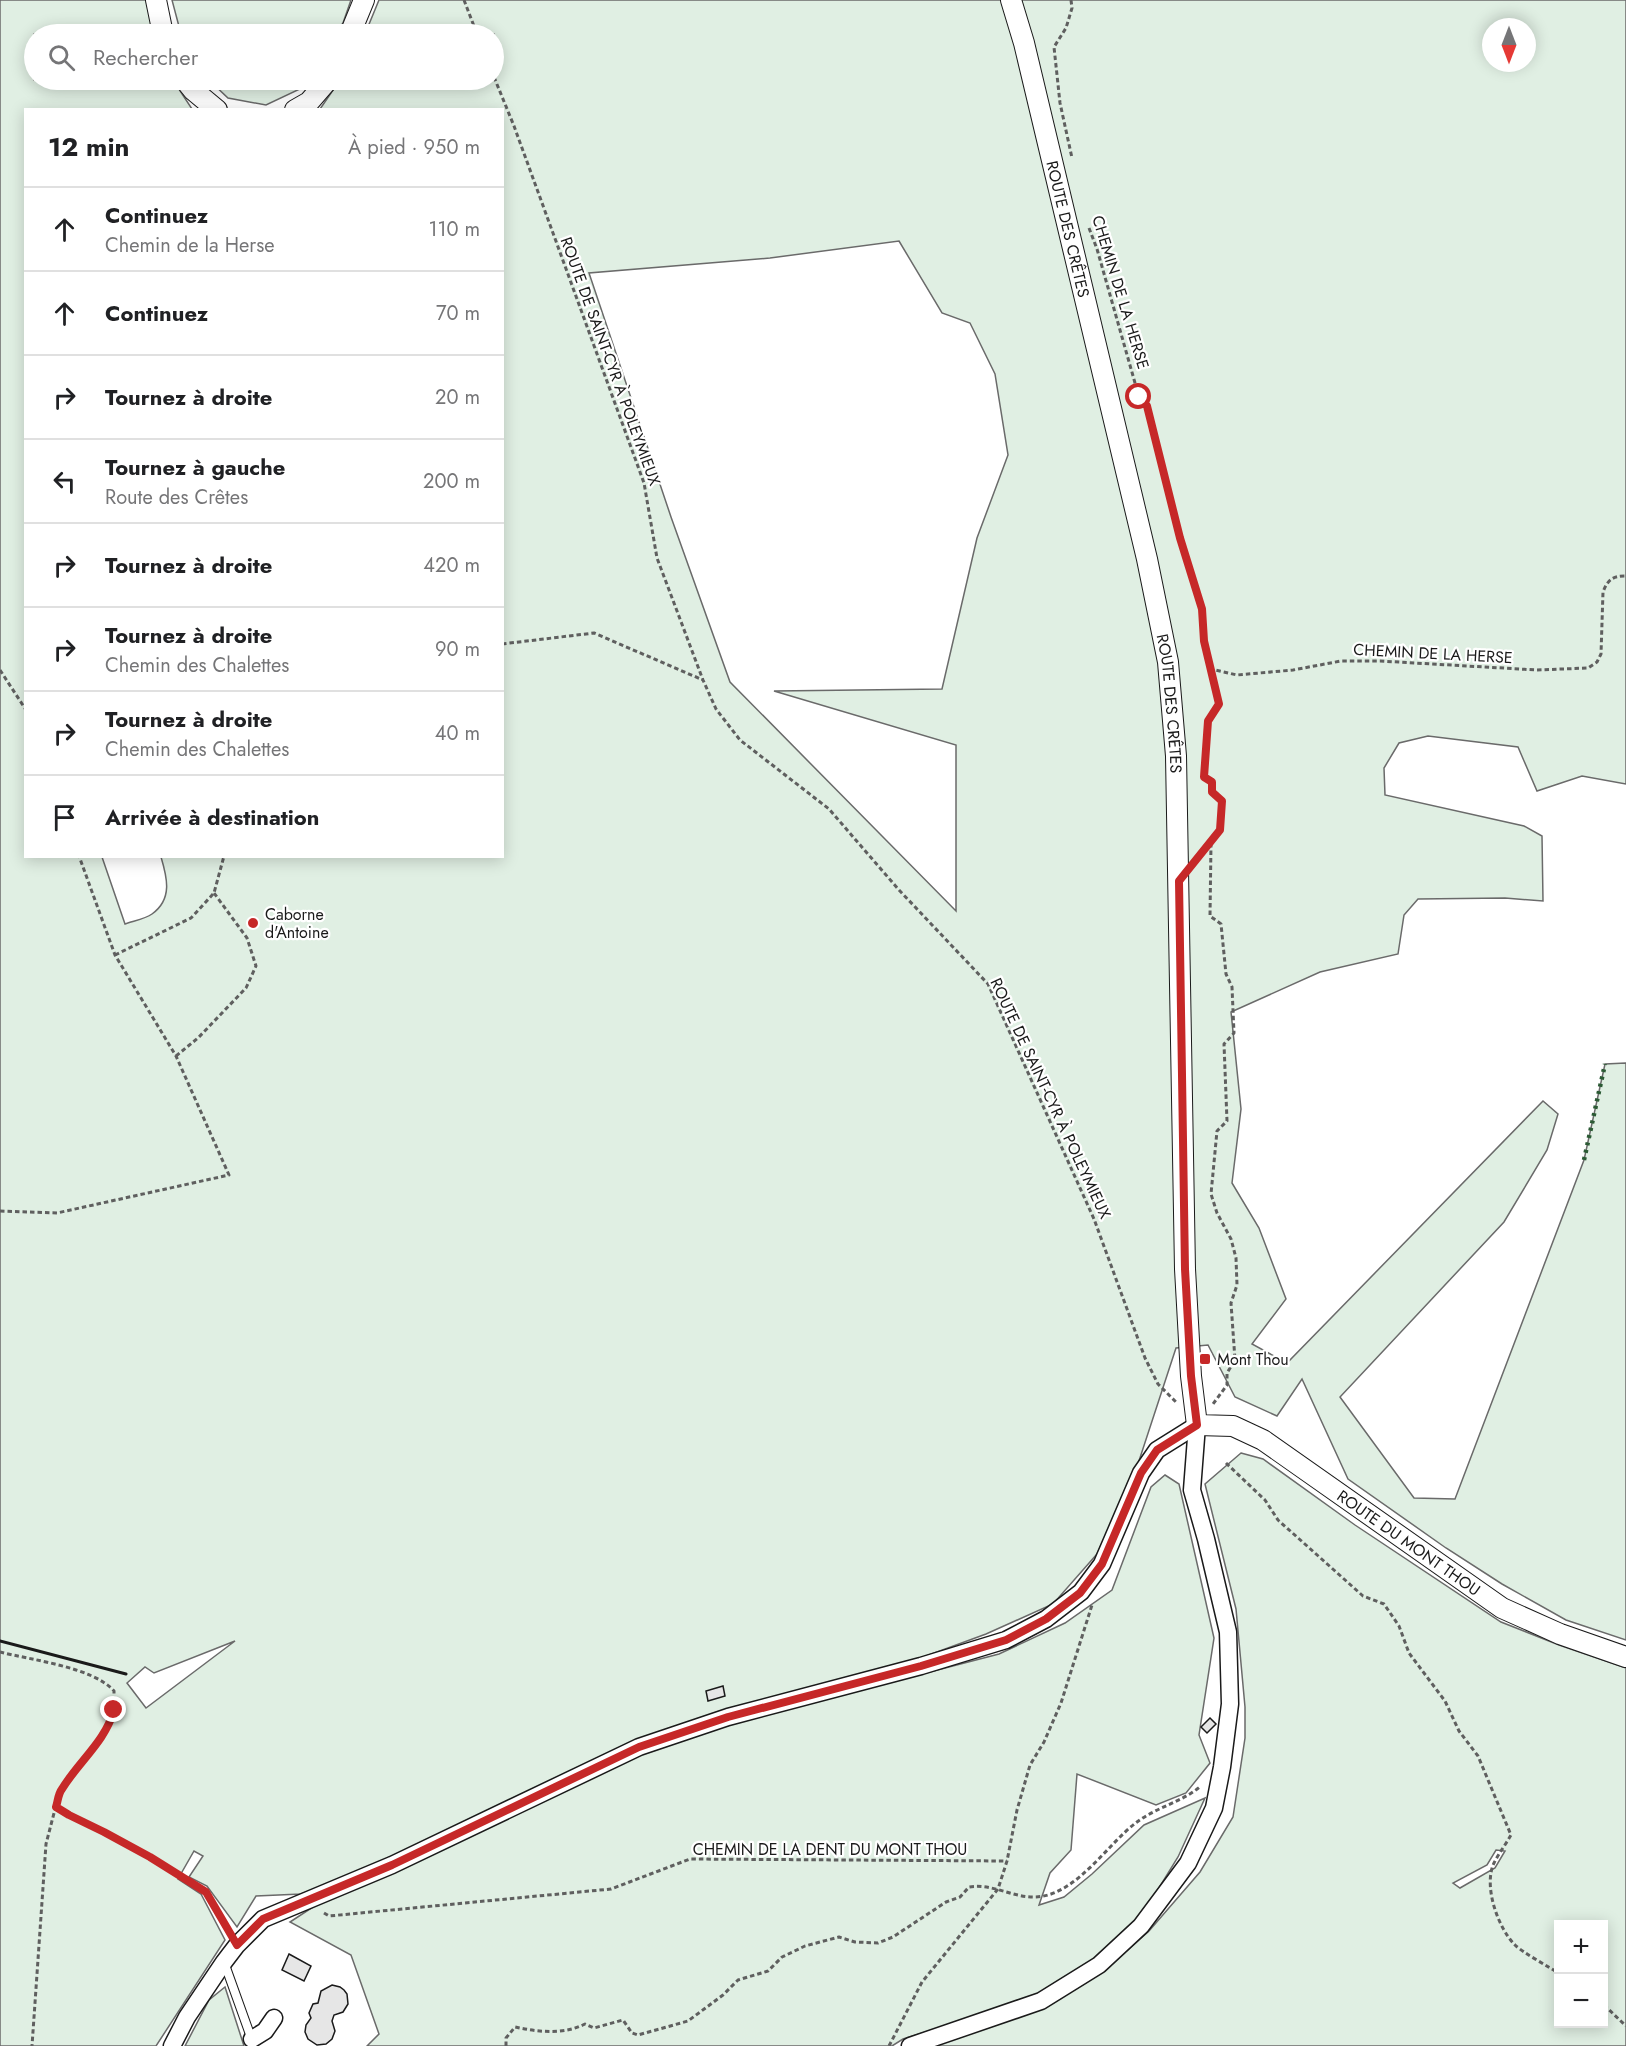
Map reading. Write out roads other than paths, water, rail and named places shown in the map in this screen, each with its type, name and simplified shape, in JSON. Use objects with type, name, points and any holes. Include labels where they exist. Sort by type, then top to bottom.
[{"type":"street","points":[[156,0],[161,24]]},
{"type":"street","points":[[354,24],[364,0]]},
{"type":"street","name":"ROUTE DES CRÊTES","points":[[1011,0],[1024,43],[1147,559],[1168,662],[1176,756],[1185,1269],[1191,1376],[1197,1425]]},
{"type":"street","points":[[193,90],[215,108]]},
{"type":"street","points":[[298,108],[309,102],[319,90]]},
{"type":"street","points":[[910,2046],[1041,2001],[1099,1965],[1141,1926],[1188,1863],[1214,1808],[1230,1704],[1228,1632],[1192,1490],[1197,1425]]},
{"type":"street","points":[[172,2046],[187,2017],[224,1962],[263,1919],[392,1865],[639,1747],[728,1717],[921,1666],[1006,1640],[1046,1619],[1080,1593],[1102,1564],[1141,1473],[1157,1450],[1197,1425]]},
{"type":"street","name":"ROUTE DU MONT THOU","points":[[1197,1425],[1233,1426],[1263,1440],[1502,1608],[1560,1634],[1626,1657]]},
{"type":"street","points":[[252,2043],[266,2031],[274,2018]]},
{"type":"lane","points":[[224,1962],[252,2043]]},
{"type":"place","name":"Caborne d'Antoine","points":[[253,923]]},
{"type":"place","name":"Mont Thou","points":[[1205,1359]]}]
